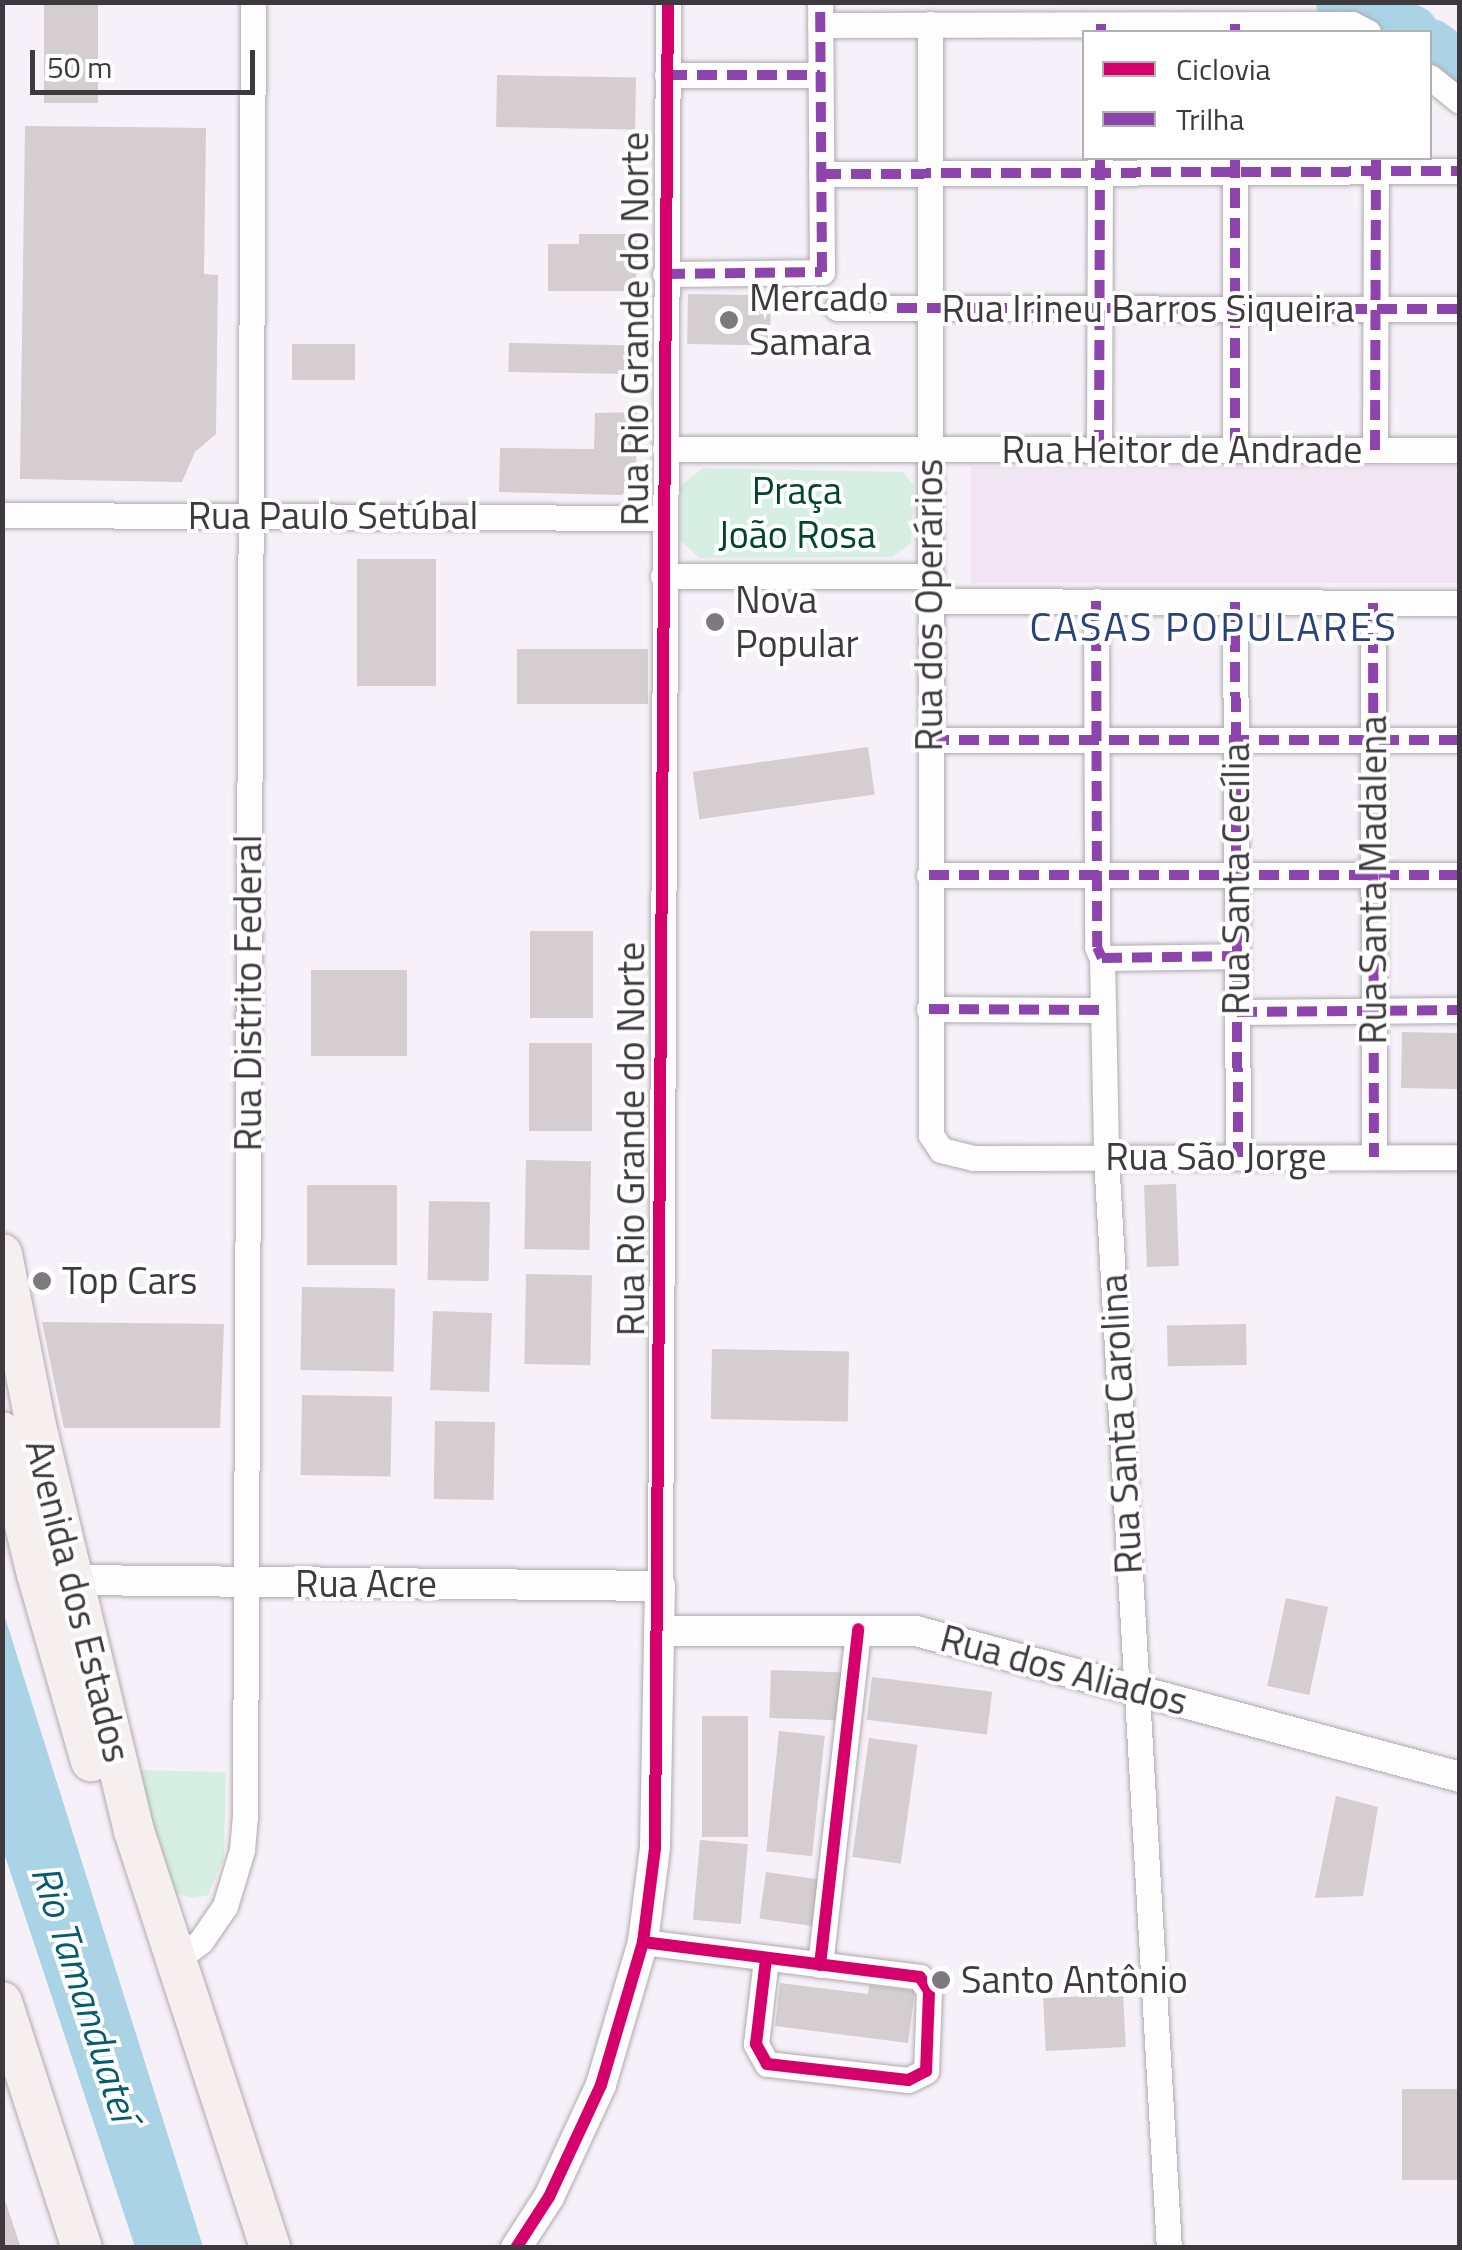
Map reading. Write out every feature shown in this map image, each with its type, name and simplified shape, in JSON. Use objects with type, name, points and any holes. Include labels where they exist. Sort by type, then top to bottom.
[{"type":"highway","name":"Avenida dos Estados","points":[[2,1254],[72,1580],[134,1830],[270,2248]]},
{"type":"highway","name":"Avenida dos Estados","points":[[2,1432],[65,1678],[94,1768],[134,1830]]},
{"type":"highway","points":[[2,2002],[82,2248]]},
{"type":"street","name":"Rua Distrito Federal","points":[[176,1960],[200,1941],[226,1906],[242,1850],[253,2]]},
{"type":"street","name":"Rua Rio Grande do Norte","points":[[516,2248],[549,2197],[602,2084],[643,1942],[655,1848],[660,1586],[668,2]]},
{"type":"street","points":[[665,274],[822,272],[820,14],[930,24],[1101,28],[1235,28],[1356,18]]},
{"type":"street","name":"Rua dos Operários","points":[[930,24],[930,1136],[942,1150],[973,1158]]},
{"type":"street","points":[[667,75],[820,74]]},
{"type":"street","points":[[1432,79],[1460,101]]},
{"type":"street","points":[[821,174],[1100,165],[1376,164],[1460,170]]},
{"type":"street","points":[[1374,450],[1376,164]]},
{"type":"street","points":[[1099,450],[1100,165]]},
{"type":"street","points":[[1234,165],[1235,450]]},
{"type":"street","name":"Rua Irineu Barros Siqueira","points":[[836,308],[1460,309]]},
{"type":"street","name":"Rua Heitor de Andrade","points":[[664,449],[1460,450]]},
{"type":"street","name":"Rua Paulo Setúbal","points":[[2,515],[664,518]]},
{"type":"street","points":[[663,576],[1096,601],[1460,603]]},
{"type":"street","name":"Rua Santa Carolina","points":[[1096,601],[1098,947],[1102,958],[1106,1158],[1169,2248]]},
{"type":"street","name":"Rua Santa Cecília","points":[[1234,602],[1238,1157]]},
{"type":"street","name":"Rua Santa Madalena","points":[[1374,602],[1374,1157]]},
{"type":"street","points":[[929,740],[1460,740]]},
{"type":"street","points":[[929,875],[1460,875]]},
{"type":"street","points":[[1102,958],[1237,956]]},
{"type":"street","points":[[929,1010],[1102,1010]]},
{"type":"street","points":[[1238,1012],[1460,1010]]},
{"type":"street","name":"Rua São Jorge","points":[[973,1158],[1460,1157]]},
{"type":"street","name":"Rua Acre","points":[[72,1580],[660,1586]]},
{"type":"street","points":[[820,1966],[858,1629]]},
{"type":"street","name":"Rua dos Aliados","points":[[659,1631],[916,1631],[1460,1777]]},
{"type":"street","points":[[643,1942],[766,1958],[925,1980],[929,2058],[921,2076],[908,2080],[767,2064],[756,2044],[766,1958]]},
{"type":"shaded area","points":[[971,466],[1459,466],[1459,583],[971,583]]},
{"type":"green space","name":"Praça João Rosa","points":[[703,468],[903,472],[914,486],[911,543],[892,557],[699,558],[680,540],[680,486]]},
{"type":"green space","points":[[134,1770],[226,1772],[224,1858],[208,1895],[192,1898],[174,1893]]},
{"type":"water","name":"Rio Tamanduateí","points":[[3,1611],[203,2247],[135,2247],[3,1850]]},
{"type":"building","points":[[44,2],[98,2],[98,103],[44,103]]},
{"type":"building","points":[[497,75],[636,77],[635,129],[496,127]]},
{"type":"building","points":[[25,126],[206,128],[204,274],[218,275],[216,434],[195,452],[182,482],[20,479]]},
{"type":"building","points":[[579,234],[637,234],[636,291],[548,291],[548,244],[579,244]]},
{"type":"building","name":"Mercado Samara","points":[[688,294],[771,295],[770,345],[687,344]]},
{"type":"building","points":[[509,343],[631,345],[630,374],[508,372]]},
{"type":"building","points":[[292,344],[355,344],[355,380],[292,380]]},
{"type":"building","points":[[637,412],[636,479],[622,495],[499,492],[500,448],[594,449],[595,413]]},
{"type":"building","points":[[357,559],[436,559],[436,686],[357,686]]},
{"type":"building","points":[[517,649],[648,649],[648,704],[517,704]]},
{"type":"building","points":[[868,747],[875,795],[699,819],[693,772]]},
{"type":"building","points":[[530,931],[593,931],[593,1018],[530,1018]]},
{"type":"building","points":[[311,970],[407,970],[407,1056],[311,1056]]},
{"type":"building","points":[[1402,1032],[1458,1033],[1457,1089],[1401,1088]]},
{"type":"building","points":[[529,1043],[592,1043],[592,1131],[529,1131]]},
{"type":"building","points":[[526,1160],[591,1161],[589,1250],[524,1249]]},
{"type":"building","points":[[1176,1184],[1179,1266],[1147,1267],[1144,1185]]},
{"type":"building","points":[[307,1185],[397,1185],[397,1265],[307,1265]]},
{"type":"building","points":[[429,1201],[490,1202],[489,1281],[428,1280]]},
{"type":"building","points":[[526,1274],[592,1275],[590,1365],[524,1364]]},
{"type":"building","points":[[302,1287],[395,1289],[394,1372],[301,1370]]},
{"type":"building","points":[[433,1311],[492,1313],[489,1392],[430,1390]]},
{"type":"building","points":[[42,1322],[224,1324],[220,1428],[64,1428]]},
{"type":"building","points":[[1246,1324],[1247,1365],[1168,1366],[1167,1325]]},
{"type":"building","points":[[712,1349],[849,1351],[848,1421],[711,1419]]},
{"type":"building","points":[[302,1395],[392,1397],[391,1477],[301,1475]]},
{"type":"building","points":[[435,1421],[495,1422],[494,1500],[434,1499]]},
{"type":"building","points":[[1286,1598],[1328,1607],[1309,1695],[1267,1686]]},
{"type":"building","points":[[771,1670],[846,1673],[844,1721],[769,1718]]},
{"type":"building","points":[[872,1677],[992,1692],[987,1734],[867,1720]]},
{"type":"building","points":[[702,1716],[748,1716],[748,1837],[702,1837]]},
{"type":"building","points":[[779,1731],[825,1736],[812,1856],[766,1851]]},
{"type":"building","points":[[869,1738],[918,1745],[901,1864],[852,1857]]},
{"type":"building","points":[[1336,1796],[1378,1807],[1363,1896],[1315,1898]]},
{"type":"building","points":[[700,1840],[748,1844],[741,1924],[693,1920]]},
{"type":"building","points":[[766,1872],[824,1880],[818,1927],[759,1919]]},
{"type":"building","points":[[780,1983],[868,1994],[869,1985],[915,1991],[908,2043],[775,2026]]},
{"type":"building","points":[[1123,1994],[1126,2047],[1046,2051],[1043,1998]]},
{"type":"building","points":[[1402,2089],[1460,2089],[1460,2180],[1402,2180]]},
{"type":"building","points":[[3,2194],[21,2248],[2,2248]]},
{"type":"waterway","points":[[1343,2],[1406,30]]},
{"type":"waterway","points":[[1432,47],[1460,68]]},
{"type":"marked path","points":[[665,274],[822,272],[820,2]]},
{"type":"marked path","points":[[1101,24],[1101,30]]},
{"type":"marked path","points":[[1235,24],[1235,30]]},
{"type":"marked path","points":[[667,75],[820,75]]},
{"type":"marked path","points":[[1099,450],[1100,160]]},
{"type":"marked path","points":[[1235,160],[1235,450]]},
{"type":"marked path","points":[[1375,450],[1376,160]]},
{"type":"marked path","points":[[821,174],[1460,171]]},
{"type":"marked path","points":[[837,308],[1460,309]]},
{"type":"marked path","points":[[1096,601],[1097,947],[1102,958],[1237,956]]},
{"type":"marked path","points":[[1235,602],[1238,1157]]},
{"type":"marked path","points":[[1373,603],[1374,1157]]},
{"type":"marked path","points":[[929,740],[1460,740]]},
{"type":"marked path","points":[[929,875],[1460,875]]},
{"type":"marked path","points":[[929,1009],[1103,1010]]},
{"type":"marked path","points":[[1237,1012],[1460,1010]]},
{"type":"cycle path","points":[[516,2248],[549,2197],[601,2085],[643,1942],[655,1848],[668,2]]},
{"type":"cycle path","points":[[820,1965],[858,1629]]},
{"type":"cycle path","points":[[643,1942],[920,1977],[929,1991],[926,2071],[908,2080],[767,2064],[756,2044],[766,1959]]},
{"type":"place","name":"Mercado Samara","points":[[729,320]]},
{"type":"place","name":"Nova Popular","points":[[715,622]]},
{"type":"place","name":"Top Cars","points":[[42,1281]]},
{"type":"place","name":"Santo Antônio","points":[[941,1980]]},
{"type":"district","name":"CASAS POPULARES","points":[[1214,627]]}]
